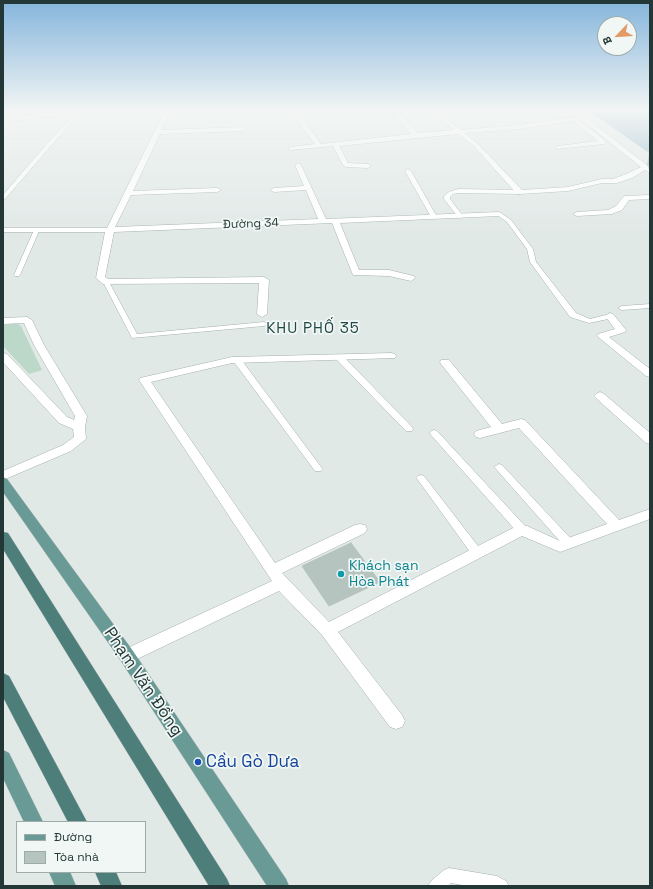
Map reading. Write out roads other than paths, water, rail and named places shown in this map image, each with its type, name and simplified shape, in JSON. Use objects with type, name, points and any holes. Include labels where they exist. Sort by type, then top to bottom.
[{"type":"highway","points":[[3,537],[220,886]]},
{"type":"highway","points":[[3,681],[77,821]]},
{"type":"highway","points":[[105,873],[112,886]]},
{"type":"main road","name":"Phạm Văn Đồng","points":[[3,482],[127,656],[279,886]]},
{"type":"main road","points":[[3,759],[34,821]]},
{"type":"main road","points":[[60,873],[66,886]]},
{"type":"street","points":[[148,151],[110,230],[100,278],[106,282],[264,280],[262,314]]},
{"type":"street","points":[[339,151],[346,165],[368,166]]},
{"type":"street","points":[[482,151],[520,192],[568,189],[602,181],[614,181],[648,169]]},
{"type":"street","points":[[626,151],[648,169]]},
{"type":"street","points":[[298,165],[323,221]]},
{"type":"street","points":[[274,190],[308,188]]},
{"type":"street","points":[[128,193],[217,190]]},
{"type":"street","points":[[577,214],[609,212],[619,208],[627,198],[650,197]]},
{"type":"street","name":"Đường 34","points":[[3,230],[110,230],[499,214]]},
{"type":"street","points":[[335,221],[356,273],[389,273],[411,278]]},
{"type":"street","points":[[610,316],[621,330],[602,336],[650,374]]},
{"type":"street","points":[[3,321],[27,320],[39,345],[81,416],[79,427],[81,433],[80,439],[67,448],[3,476]]},
{"type":"street","points":[[3,356],[63,420],[79,427]]},
{"type":"street","points":[[391,356],[237,360],[144,380],[281,583],[327,630],[396,721]]},
{"type":"street","points":[[445,362],[499,429]]},
{"type":"street","points":[[600,396],[650,440]]},
{"type":"street","points":[[480,434],[521,423],[616,526]]},
{"type":"street","points":[[327,630],[522,530],[560,547],[650,514]]},
{"type":"street","points":[[273,571],[360,529]]},
{"type":"street","points":[[127,656],[281,583]]},
{"type":"lane","points":[[3,198],[43,151]]},
{"type":"lane","points":[[408,171],[434,217]]},
{"type":"lane","points":[[460,216],[447,199],[447,196],[451,193],[458,191],[520,192]]},
{"type":"lane","points":[[499,214],[509,221],[530,249],[533,262],[573,315],[589,321],[610,316]]},
{"type":"lane","points":[[17,275],[36,231]]},
{"type":"lane","points":[[106,282],[135,336],[264,324]]},
{"type":"lane","points":[[622,308],[650,306]]},
{"type":"lane","points":[[338,357],[409,429]]},
{"type":"lane","points":[[237,360],[318,468]]},
{"type":"lane","points":[[434,433],[522,530]]},
{"type":"lane","points":[[499,466],[569,544]]},
{"type":"lane","points":[[421,478],[477,553]]},
{"type":"lane","points":[[436,886],[449,875],[501,886]]},
{"type":"water","points":[[647,151],[650,151],[650,167],[647,165],[649,153]]},
{"type":"place","name":"Khách sạn Hòa Phát","points":[[341,574]]},
{"type":"place","name":"Cầu Gò Dưa","points":[[198,762]]},
{"type":"district","name":"KHU PHỐ 35","points":[[313,329]]}]
